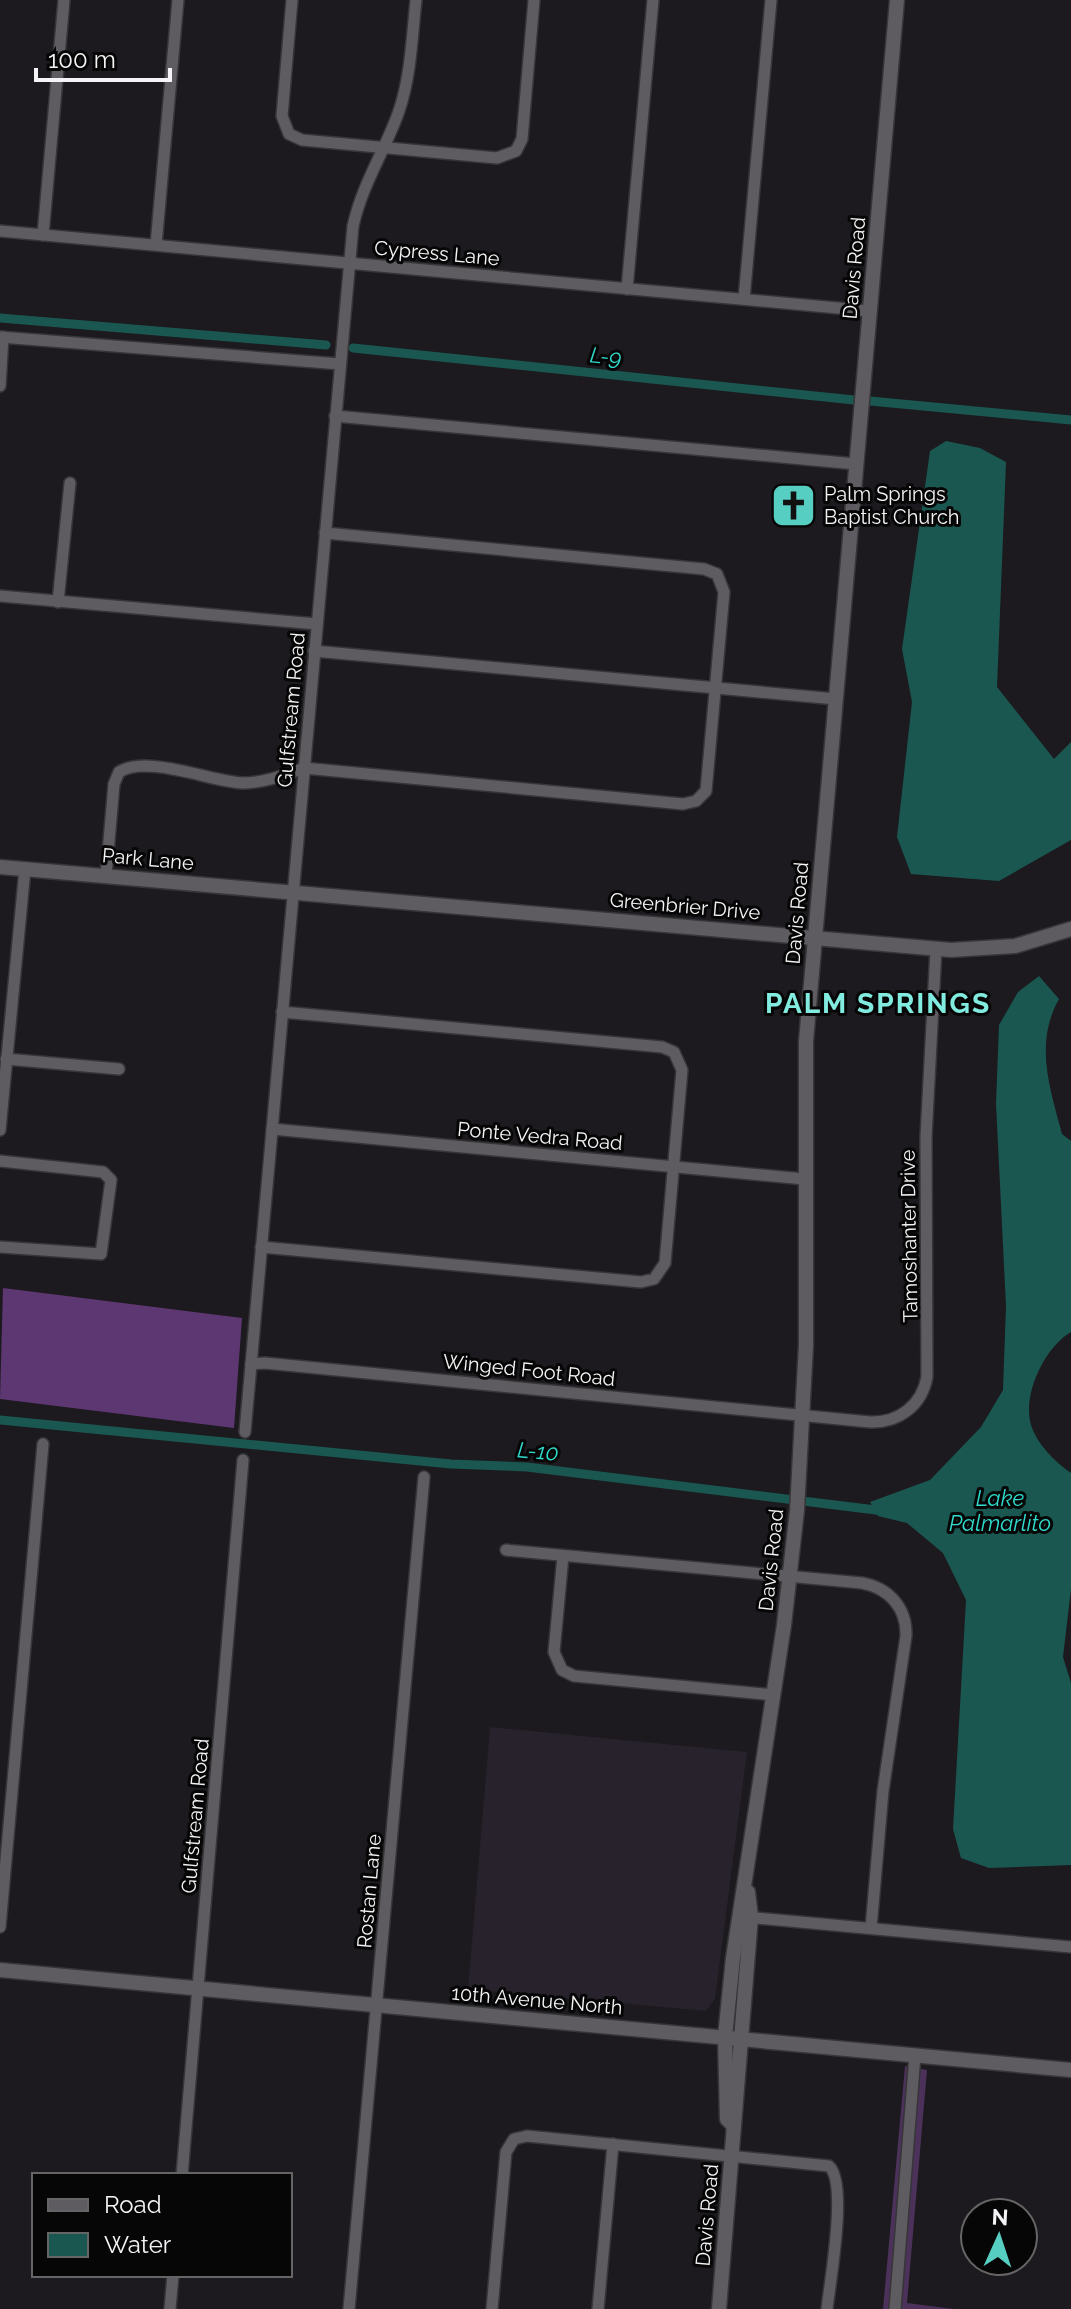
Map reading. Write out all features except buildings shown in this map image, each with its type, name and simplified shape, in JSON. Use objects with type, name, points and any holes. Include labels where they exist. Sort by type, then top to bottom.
[{"type":"street","points":[[43,235],[64,0]]},
{"type":"street","points":[[156,245],[178,0]]},
{"type":"street","points":[[292,0],[282,116],[285,129],[302,140],[497,158],[516,151],[522,139],[534,0]]},
{"type":"street","name":"Gulfstream Road","points":[[245,1432],[349,263],[358,203],[406,88],[416,0]]},
{"type":"street","points":[[627,289],[653,0]]},
{"type":"street","points":[[744,299],[771,0]]},
{"type":"street","name":"Davis Road","points":[[719,2309],[733,2154],[732,2124],[737,2105],[742,2039],[747,1877],[791,1577],[799,1492],[804,1415],[806,1041],[897,0]]},
{"type":"street","name":"Cypress Lane","points":[[0,231],[870,311]]},
{"type":"street","points":[[0,386],[1,337],[340,364]]},
{"type":"street","points":[[335,416],[856,464]]},
{"type":"street","points":[[58,602],[70,483]]},
{"type":"street","points":[[106,875],[114,784],[124,769],[188,770],[243,783],[304,768],[690,803],[702,797],[707,784],[724,592],[721,579],[711,570],[325,533]]},
{"type":"street","points":[[0,596],[317,624]]},
{"type":"street","points":[[314,651],[836,699]]},
{"type":"street","name":"Park Lane","points":[[0,867],[293,890]]},
{"type":"street","points":[[0,1130],[4,1054],[25,869]]},
{"type":"street","name":"Greenbrier Drive","points":[[293,890],[936,949],[1015,946],[1071,929]]},
{"type":"street","name":"Tamoshanter Drive","points":[[804,1415],[870,1422],[890,1420],[913,1406],[926,1383],[927,1075],[936,949]]},
{"type":"street","points":[[261,1247],[647,1282],[659,1275],[665,1263],[682,1070],[679,1057],[668,1049],[282,1012]]},
{"type":"street","points":[[4,1054],[119,1069]]},
{"type":"street","name":"Ponte Vedra Road","points":[[272,1129],[804,1179]]},
{"type":"street","points":[[0,1161],[103,1172],[111,1180],[101,1254],[0,1247]]},
{"type":"street","name":"Winged Foot Road","points":[[251,1364],[804,1415]]},
{"type":"street","points":[[0,1927],[43,1444]]},
{"type":"street","name":"Gulfstream Road","points":[[182,2173],[243,1460]]},
{"type":"street","name":"Rostan Lane","points":[[349,2309],[424,1477]]},
{"type":"street","points":[[506,1550],[875,1586],[895,1601],[906,1623],[883,1791],[871,1928]]},
{"type":"street","points":[[563,1556],[554,1652],[557,1665],[567,1674],[774,1695]]},
{"type":"street","points":[[745,1917],[1071,1947]]},
{"type":"street","name":"Davis Road","points":[[732,2124],[727,2119],[725,2037],[745,1917]]},
{"type":"street","name":"10th Avenue North","points":[[0,1970],[1071,2070]]},
{"type":"street","points":[[895,2309],[915,2055]]},
{"type":"street","points":[[492,2309],[506,2152],[514,2139],[527,2136],[821,2163],[834,2171],[838,2190],[827,2309]]},
{"type":"street","points":[[598,2309],[613,2144]]},
{"type":"street","points":[[170,2309],[173,2277]]},
{"type":"shaded area","points":[[3,1288],[242,1318],[234,1428],[0,1399]]},
{"type":"shaded area","points":[[490,1727],[747,1752],[715,1999],[706,2011],[468,1989]]},
{"type":"shaded area","points":[[905,2066],[927,2070],[907,2303],[954,2309],[883,2309]]},
{"type":"water","points":[[946,441],[980,448],[1006,462],[997,687],[1054,759],[1071,742],[1071,840],[999,881],[911,874],[897,837],[912,702],[902,649],[930,451]]},
{"type":"water","name":"Lake Palmarlito","points":[[1039,976],[1059,999],[1047,1032],[1047,1066],[1062,1134],[1071,1141],[1071,1332],[1053,1348],[1038,1372],[1029,1413],[1031,1425],[1042,1446],[1071,1473],[1071,1589],[1063,1657],[1071,1683],[1071,1865],[989,1868],[961,1858],[953,1829],[966,1600],[943,1553],[907,1523],[878,1516],[870,1502],[930,1480],[981,1427],[1003,1390],[1006,1306],[996,1104],[999,1025],[1018,992]]},
{"type":"waterway","name":"L-9","points":[[0,318],[326,345]]},
{"type":"waterway","name":"L-9","points":[[353,348],[854,400]]},
{"type":"waterway","name":"L-9","points":[[870,401],[1071,420]]},
{"type":"waterway","name":"L-10","points":[[0,1420],[451,1464],[527,1467],[884,1511]]},
{"type":"place","name":"Palm Springs Baptist Church","points":[[793,505]]},
{"type":"district","name":"PALM SPRINGS","points":[[878,1003]]}]
